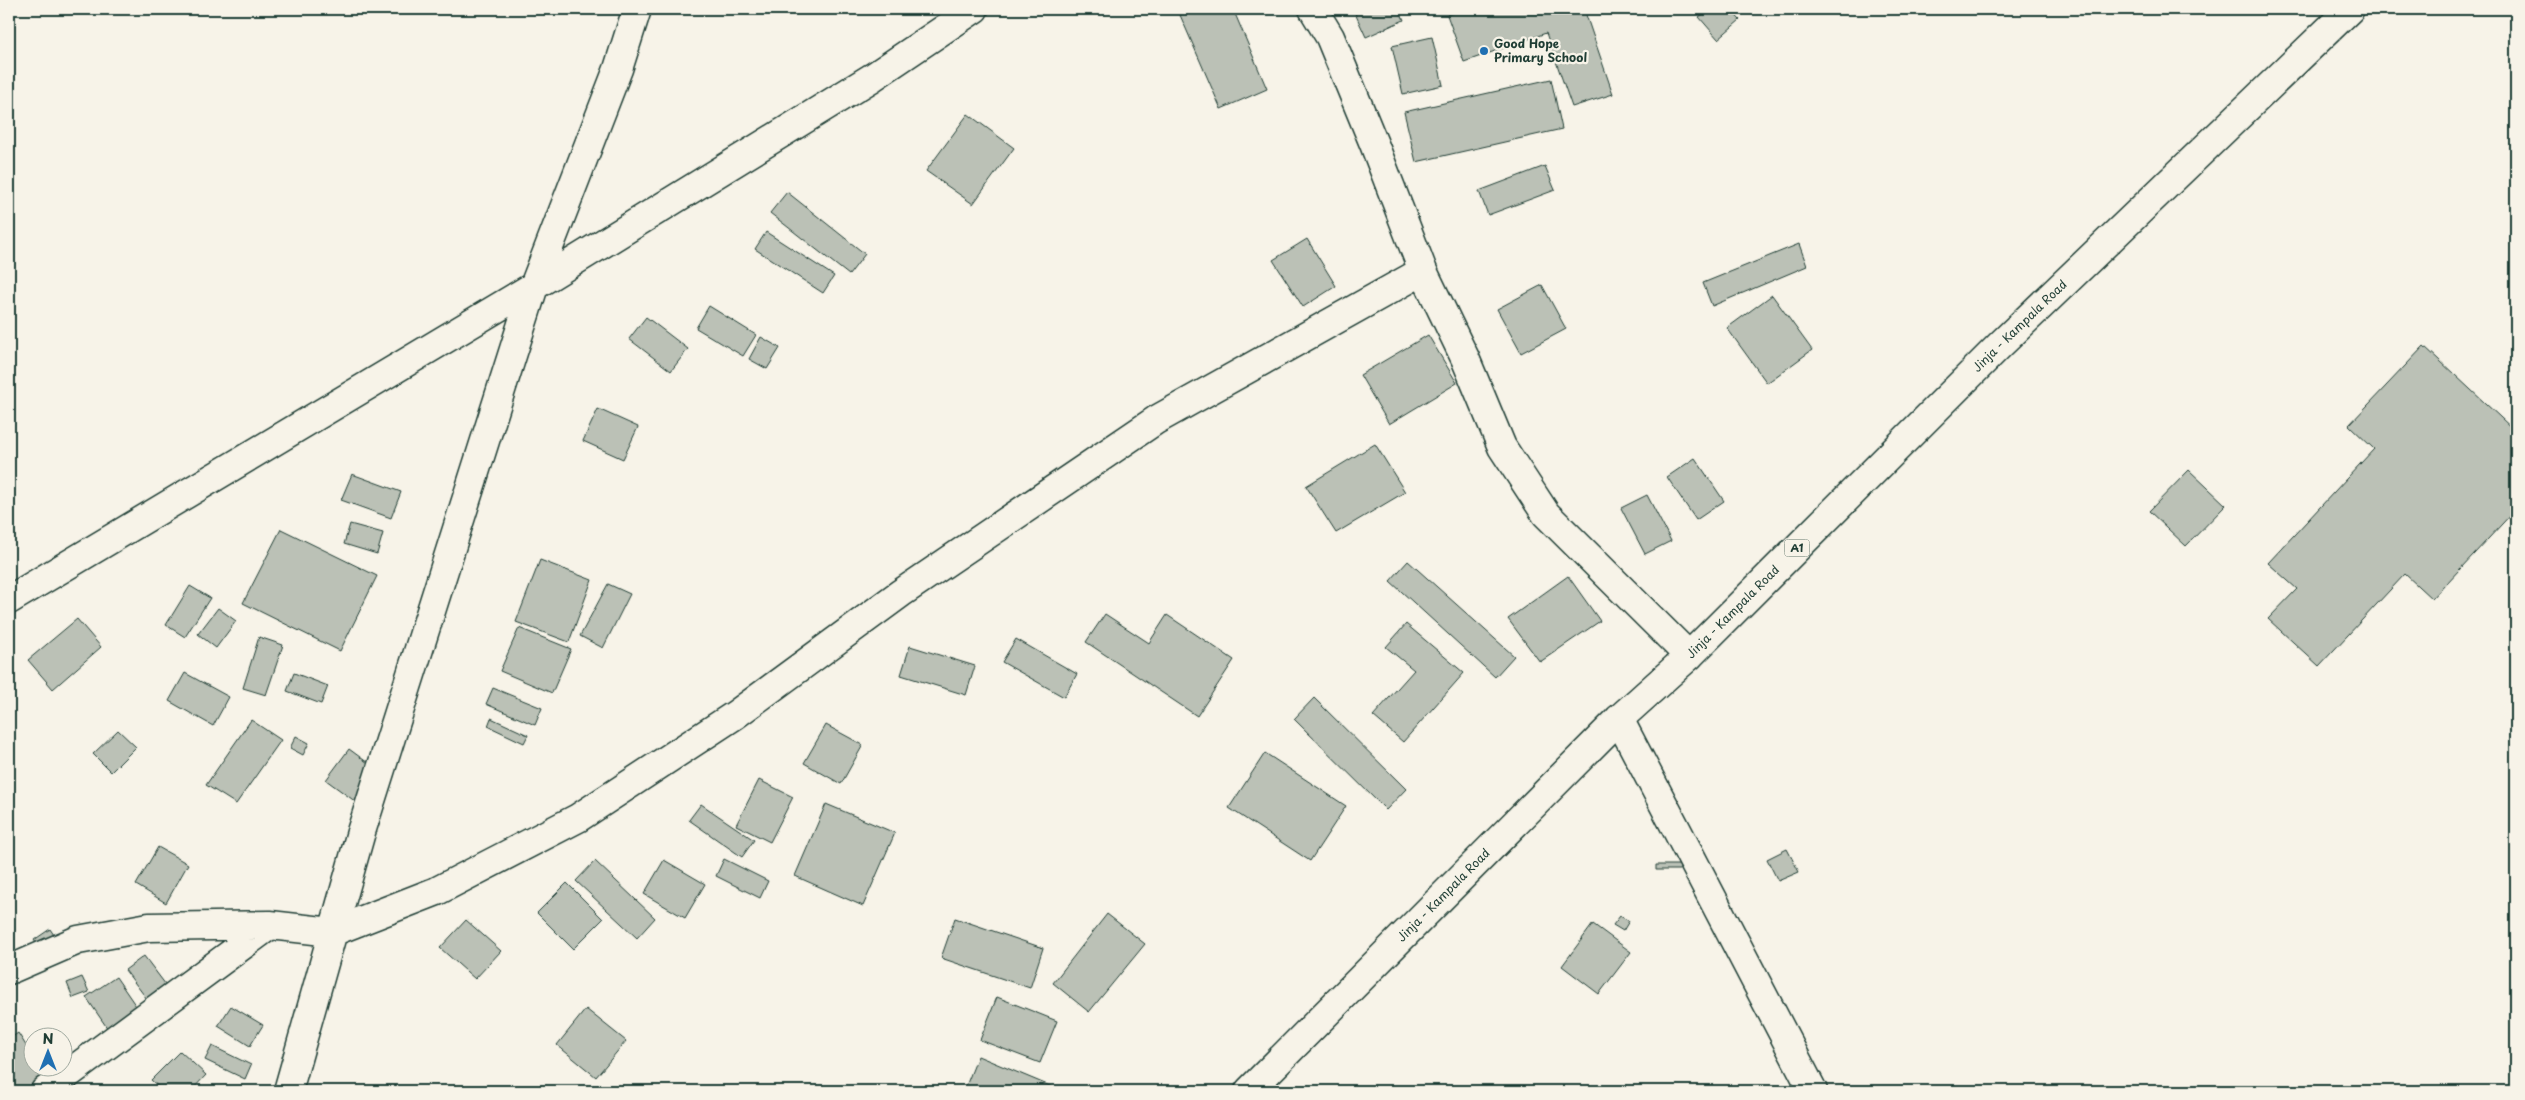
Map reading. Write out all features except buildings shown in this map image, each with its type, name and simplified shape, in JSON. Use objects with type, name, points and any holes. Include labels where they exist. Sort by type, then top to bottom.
[{"type":"main road","points":[[288,1091],[332,932],[534,286],[618,69],[637,9]]},
{"type":"main road","points":[[9,600],[534,286],[873,77],[974,9]]},
{"type":"main road","points":[[1313,9],[1330,37],[1423,271],[1465,358],[1502,447],[1546,514],[1689,656]]},
{"type":"main road","name":"Jinja - Kampala Road","points":[[1249,1091],[1619,719],[1689,656],[2001,344],[2350,9]]},
{"type":"main road","points":[[9,970],[78,940],[149,927],[270,925],[332,932],[437,891],[578,818],[735,714],[901,593],[1156,420],[1423,271]]},
{"type":"main road","points":[[1619,719],[1813,1091]]},
{"type":"main road","points":[[45,1091],[270,925]]},
{"type":"place","name":"Good Hope Primary School","points":[[1484,51]]}]
